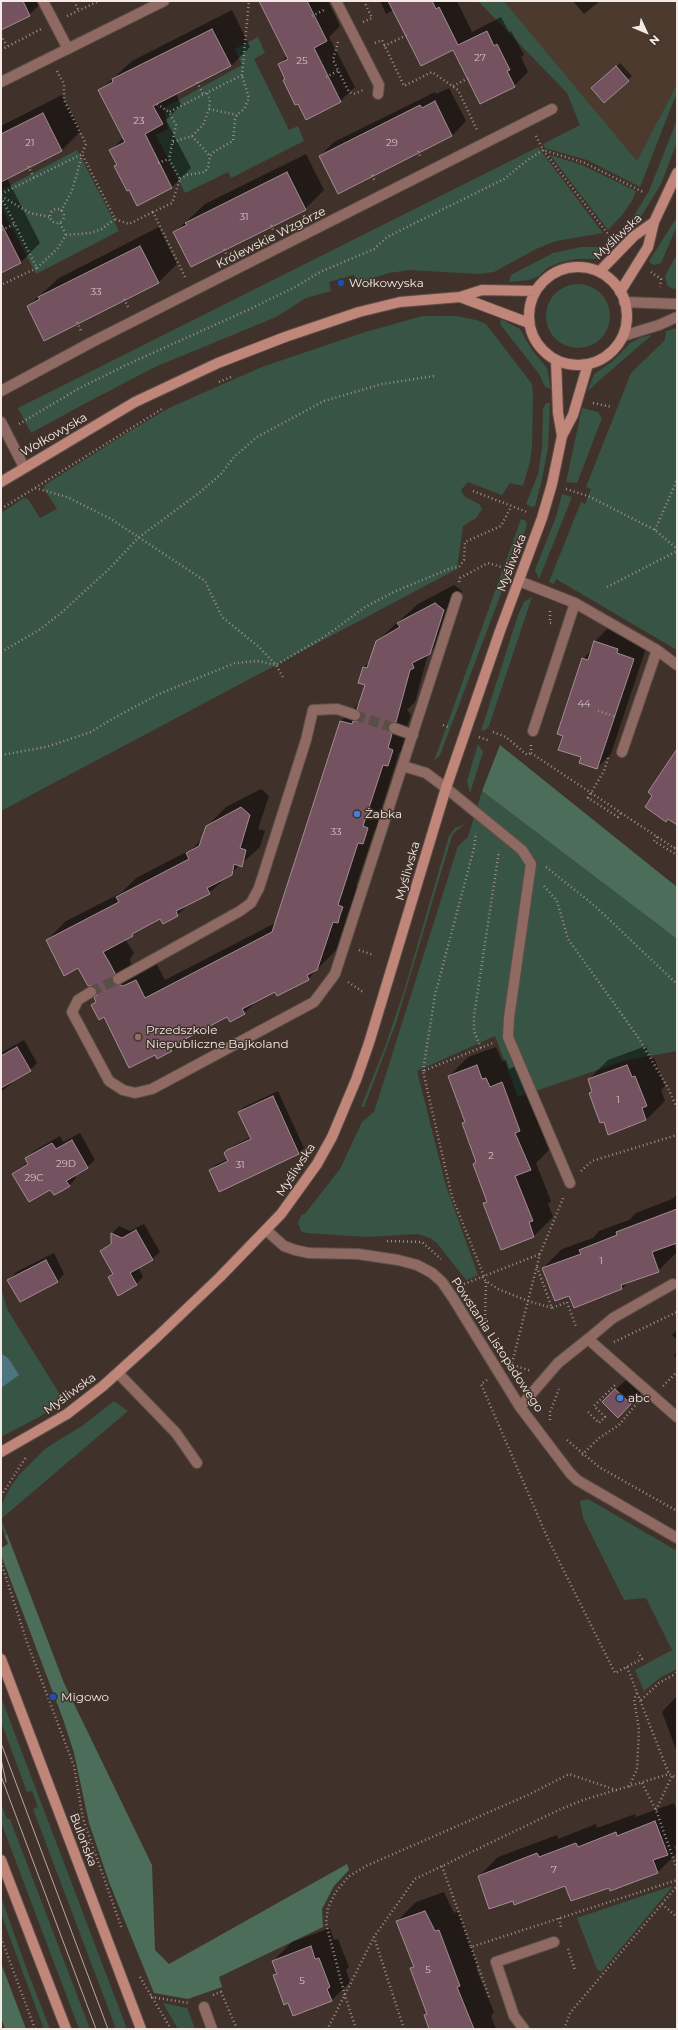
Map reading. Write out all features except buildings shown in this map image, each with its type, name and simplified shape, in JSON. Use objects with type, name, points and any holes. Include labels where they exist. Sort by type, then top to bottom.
[{"type":"street","points":[[43,1],[68,49]]},
{"type":"street","points":[[1,82],[164,1]]},
{"type":"street","points":[[336,1],[378,89]]},
{"type":"street","name":"Królewskie Wzgórze","points":[[1,391],[92,342],[193,293],[552,109]]},
{"type":"street","name":"Myśliwska","points":[[622,297],[648,247],[654,222],[677,173]]},
{"type":"street","name":"Myśliwska","points":[[599,272],[634,236],[654,222]]},
{"type":"street","points":[[572,268],[586,268],[599,272],[608,278],[622,297],[626,313],[622,336],[609,354],[588,364],[572,364],[556,360],[538,345],[529,323],[529,312],[536,290],[545,279],[557,272],[572,268]]},
{"type":"street","name":"Wołkowyska","points":[[1,482],[135,402],[218,363],[285,337],[359,312],[400,302],[460,296],[482,290],[536,290]]},
{"type":"street","name":"Wołkowyska","points":[[460,296],[529,323]]},
{"type":"street","points":[[622,297],[677,304]]},
{"type":"street","points":[[622,336],[659,325],[677,317]]},
{"type":"street","name":"Myśliwska","points":[[556,360],[558,414],[562,436]]},
{"type":"street","name":"Myśliwska","points":[[1,1452],[67,1414],[118,1373],[214,1282],[266,1230],[296,1195],[317,1164],[332,1137],[354,1086],[381,1008],[446,788],[552,484],[562,436],[573,415],[588,364]]},
{"type":"street","points":[[1,422],[24,467]]},
{"type":"street","points":[[519,581],[575,603],[657,650],[677,666]]},
{"type":"street","points":[[91,992],[78,1000],[72,1012],[109,1081],[123,1090],[135,1093],[152,1089],[314,1002],[335,974],[457,597]]},
{"type":"street","points":[[533,731],[575,603]]},
{"type":"street","points":[[622,752],[657,650]]},
{"type":"street","points":[[118,979],[240,911],[251,903],[259,888],[306,740],[313,710],[337,709],[355,715]]},
{"type":"street","points":[[394,728],[413,735]]},
{"type":"street","points":[[403,766],[426,773],[446,788],[522,850],[530,869],[509,1018],[508,1037],[570,1183]]},
{"type":"street","name":"Powstania Listopadowego","points":[[266,1230],[284,1246],[294,1250],[309,1253],[358,1254],[398,1260],[417,1265],[432,1273],[442,1282],[453,1298],[520,1406],[559,1461],[577,1480],[677,1538]]},
{"type":"street","points":[[520,1406],[558,1364],[613,1318],[673,1284]]},
{"type":"street","points":[[588,1339],[677,1417]]},
{"type":"street","points":[[118,1373],[176,1433],[197,1462]]},
{"type":"street","name":"Bulońska","points":[[1,1660],[141,2029]]},
{"type":"street","points":[[1,1860],[66,2029]]},
{"type":"street","points":[[524,2029],[514,2016],[496,1962],[554,1942]]},
{"type":"street","points":[[204,2007],[212,2029]]},
{"type":"path","points":[[74,1],[79,11]]},
{"type":"path","points":[[82,154],[115,219],[129,224],[172,203],[180,179],[187,175],[205,172],[208,167],[210,156],[215,151],[233,141],[237,115],[244,110],[249,98],[242,75],[248,1]]},
{"type":"path","points":[[358,25],[372,18],[364,1]]},
{"type":"path","points":[[322,5],[327,16]]},
{"type":"path","points":[[312,16],[324,10]]},
{"type":"path","points":[[1,35],[7,46]]},
{"type":"path","points":[[384,46],[407,35]]},
{"type":"path","points":[[339,40],[333,60],[349,92],[354,94],[365,89],[378,89]]},
{"type":"path","points":[[369,46],[382,40],[404,86],[432,72],[453,86],[458,90],[478,132]]},
{"type":"path","points":[[50,58],[64,84],[64,100],[86,144],[72,191],[61,211]]},
{"type":"path","points":[[326,77],[338,71]]},
{"type":"path","points":[[169,112],[242,75]]},
{"type":"path","points":[[453,86],[469,78]]},
{"type":"path","points":[[173,142],[192,136],[203,125],[209,109],[210,100],[197,82]]},
{"type":"path","points":[[157,104],[169,112],[176,125],[169,159],[180,179]]},
{"type":"path","points":[[209,109],[237,115]]},
{"type":"path","points":[[192,136],[210,156]]},
{"type":"path","points":[[541,146],[599,224]]},
{"type":"path","points":[[543,150],[585,163],[643,192]]},
{"type":"path","points":[[16,425],[72,392],[124,366],[250,309],[295,287],[320,272],[374,249],[387,237],[504,179],[543,150]]},
{"type":"path","points":[[1,195],[82,154]]},
{"type":"path","points":[[158,163],[169,159]]},
{"type":"path","points":[[28,166],[34,178]]},
{"type":"path","points":[[1,195],[30,213],[50,217]]},
{"type":"path","points":[[1,195],[37,268]]},
{"type":"path","points":[[58,208],[61,211],[64,212],[64,221],[57,224],[50,220],[50,212],[58,208]]},
{"type":"path","points":[[153,212],[193,293]]},
{"type":"path","points":[[1,285],[37,268],[57,249],[66,235],[96,231],[102,229],[115,219]]},
{"type":"path","points":[[60,223],[66,235]]},
{"type":"path","points":[[2,230],[15,224]]},
{"type":"path","points":[[271,225],[276,234]]},
{"type":"path","points":[[224,249],[228,258]]},
{"type":"path","points":[[124,299],[128,308]]},
{"type":"path","points":[[77,322],[82,331]]},
{"type":"path","points":[[218,383],[238,374]]},
{"type":"path","points":[[1,652],[39,630],[60,613],[110,568],[138,538],[216,479],[234,457],[257,437],[324,401],[382,384],[434,376]]},
{"type":"path","points":[[1,509],[138,422],[168,406]]},
{"type":"path","points":[[656,530],[677,480]]},
{"type":"path","points":[[552,484],[588,496],[656,530],[677,550],[607,587]]},
{"type":"path","points":[[35,488],[67,497],[112,519],[138,538],[205,581],[222,617],[250,638],[276,665],[284,678]]},
{"type":"path","points":[[473,491],[520,510]]},
{"type":"path","points":[[1,755],[46,747],[91,732],[112,718],[159,694],[235,663],[258,661],[276,665],[327,635],[365,607],[396,591],[451,568],[459,567],[464,560],[465,542],[501,526],[511,507]]},
{"type":"path","points":[[457,597],[460,578],[488,563],[501,567]]},
{"type":"path","points":[[550,604],[550,623],[568,626]]},
{"type":"path","points":[[493,732],[506,737],[527,755],[531,753],[676,849],[677,845]]},
{"type":"path","points":[[592,794],[588,798],[618,818],[621,813]]},
{"type":"path","points":[[482,836],[476,832],[474,848],[442,962],[435,995],[423,1071],[452,1197],[486,1281],[485,1320]]},
{"type":"path","points":[[657,837],[654,841],[677,855]]},
{"type":"path","points":[[481,1048],[474,1031],[474,1016],[499,848]]},
{"type":"path","points":[[677,984],[595,906],[562,877],[544,865],[530,869],[557,901],[568,939],[638,1037],[668,1088],[677,1108]]},
{"type":"path","points":[[423,1071],[508,1037]]},
{"type":"path","points":[[532,1371],[512,1364],[536,1266],[570,1183],[592,1161],[677,1135]]},
{"type":"path","points":[[464,1284],[540,1254]]},
{"type":"path","points":[[536,1266],[552,1308]]},
{"type":"path","points":[[486,1281],[528,1301],[552,1308],[567,1302],[576,1327]]},
{"type":"path","points":[[663,1386],[677,1372]]},
{"type":"path","points":[[481,1384],[548,1539],[615,1673],[642,1659],[638,1652]]},
{"type":"path","points":[[588,1412],[599,1423],[605,1417],[594,1406],[616,1384],[622,1389]]},
{"type":"path","points":[[582,1455],[599,1438],[619,1425],[647,1391]]},
{"type":"path","points":[[551,1424],[550,1412],[557,1392]]},
{"type":"path","points":[[632,1398],[638,1403]]},
{"type":"path","points":[[561,1434],[582,1455],[598,1467],[677,1511]]},
{"type":"path","points":[[1,1496],[28,1454]]},
{"type":"path","points":[[1,1562],[27,1642],[74,1766],[83,1819],[125,1936]]},
{"type":"path","points":[[627,1667],[671,1775],[677,1778]]},
{"type":"path","points":[[641,1700],[658,1683],[677,1673]]},
{"type":"path","points":[[628,1787],[637,1769],[639,1729],[634,1699],[638,1692]]},
{"type":"path","points":[[356,2029],[345,1996],[326,1923],[328,1908],[335,1893],[348,1877],[366,1866],[528,1795],[569,1774],[618,1790]]},
{"type":"path","points":[[328,2029],[374,1936],[415,1879],[561,1809],[583,1800],[671,1775]]},
{"type":"path","points":[[656,1810],[671,1775]]},
{"type":"path","points":[[642,1784],[656,1810],[677,1869]]},
{"type":"path","points":[[442,1866],[492,2006]]},
{"type":"path","points":[[471,1947],[677,1880]]},
{"type":"path","points":[[564,2029],[570,2013],[677,1886]]},
{"type":"path","points":[[662,1904],[677,1917]]},
{"type":"path","points":[[374,1936],[404,2029]]},
{"type":"path","points":[[1,1938],[35,2029]]},
{"type":"path","points":[[138,1973],[171,2029]]},
{"type":"path","points":[[151,1997],[188,2004]]},
{"type":"shaded area","points":[[504,1],[677,1],[677,84],[637,161]]},
{"type":"green space","points":[[478,1],[504,1],[637,161],[677,84],[677,92],[640,187],[587,160],[545,148],[543,144],[580,125],[567,93]]},
{"type":"green space","points":[[258,37],[265,53],[254,59],[289,130],[298,126],[304,141],[231,178],[228,172],[185,193],[156,135],[168,129],[164,108],[242,65],[235,49]]},
{"type":"green space","points":[[677,120],[677,142],[661,184],[637,223],[622,239],[619,236],[620,232],[632,219],[649,191]]},
{"type":"green space","points":[[538,147],[603,233],[556,241],[536,249],[494,272],[478,274],[410,270],[389,273],[357,283],[354,275],[329,282],[331,291],[306,298],[276,317],[155,367],[31,433],[18,408]]},
{"type":"green space","points":[[77,150],[119,231],[36,274],[1,207],[1,190]]},
{"type":"green space","points":[[550,155],[582,165],[636,191],[633,199],[623,214],[608,230]]},
{"type":"green space","points":[[677,217],[677,226],[661,263],[655,265],[651,264],[649,261]]},
{"type":"green space","points":[[581,247],[607,247],[611,249],[595,259],[575,259],[558,263],[547,268],[539,276],[529,280],[509,282],[511,275],[553,253]]},
{"type":"green space","points":[[677,254],[677,288],[672,289],[667,285],[665,276]]},
{"type":"green space","points":[[578,284],[590,286],[601,293],[608,304],[610,316],[608,328],[601,339],[590,346],[578,348],[566,346],[555,339],[548,328],[546,316],[548,304],[555,293],[566,286]]},
{"type":"green space","points":[[422,316],[457,316],[486,324],[532,384],[532,445],[530,462],[523,486],[510,483],[502,495],[468,482],[461,490],[464,496],[479,504],[482,509],[476,518],[463,526],[457,569],[1,811],[1,513],[24,498],[28,499],[40,518],[57,509],[44,489],[45,485],[169,408],[262,367],[362,333]]},
{"type":"green space","points":[[501,319],[520,329],[532,350],[547,368],[551,389],[545,387],[539,374],[500,324]]},
{"type":"green space","points":[[677,328],[677,650],[556,579],[554,584],[549,582],[581,502],[585,504],[591,489],[586,487],[631,373],[665,340],[666,331]]},
{"type":"green space","points":[[652,335],[588,391],[594,374],[613,361],[630,343],[642,337]]},
{"type":"green space","points":[[546,403],[550,403],[548,448],[541,484],[535,506],[532,507],[526,504],[538,474],[542,448],[543,409]]},
{"type":"green space","points":[[582,408],[598,412],[602,418],[577,483],[566,482]]},
{"type":"green space","points":[[562,494],[572,497],[539,579],[535,570],[556,517]]},
{"type":"green space","points":[[521,519],[526,521],[527,525],[440,755],[434,761]]},
{"type":"green space","points":[[532,597],[489,726],[485,730],[481,731],[518,615],[524,602]]},
{"type":"green space","points":[[478,744],[483,752],[470,793],[467,781]]},
{"type":"green space","points":[[500,745],[677,887],[677,939],[482,791]]},
{"type":"green space","points":[[482,791],[677,939],[677,1051],[627,1060],[518,1097],[495,1036],[417,1071],[446,1186],[478,1275],[466,1280],[437,1243],[430,1238],[418,1234],[367,1237],[306,1233],[301,1231],[298,1222],[302,1214],[304,1215],[340,1169],[362,1122],[374,1112],[458,846],[468,837]]},
{"type":"green space","points":[[465,824],[452,836],[396,1023],[364,1107],[361,1107],[385,1047],[404,991],[449,836],[455,828]]},
{"type":"green space","points":[[1,1287],[7,1309],[64,1401],[41,1416],[1,1437],[1,1388],[12,1367],[8,1358],[1,1353]]},
{"type":"green space","points":[[114,1401],[128,1411],[1,1519],[1,1505],[11,1486],[20,1474],[46,1448],[82,1426]]},
{"type":"green space","points":[[588,1499],[677,1551],[677,1669],[661,1677],[644,1691],[635,1670],[672,1650],[646,1598],[624,1600],[583,1518],[580,1501]]},
{"type":"green space","points":[[1,1519],[7,1534],[5,1536],[1,1525]]},
{"type":"green space","points":[[7,1534],[64,1683],[152,1865],[155,1950],[169,1964],[347,1864],[349,1870],[334,1886],[322,1909],[323,1927],[219,1977],[222,1987],[188,1999],[154,1993],[109,1882],[89,1823],[74,1753],[63,1719],[1,1555],[1,1548],[8,1544],[5,1536]]},
{"type":"green space","points":[[1,1697],[127,2029],[116,2029],[33,1809],[38,1807],[32,1791],[27,1792],[1,1722]]},
{"type":"green space","points":[[1,1803],[7,1819],[10,1819],[90,2029],[79,2029],[1,1822]]},
{"type":"green space","points":[[672,1886],[601,1972],[597,1969],[577,1918]]},
{"type":"green space","points":[[1,1897],[50,2029],[44,2029],[1,1914]]},
{"type":"green space","points":[[1,1963],[26,2029],[5,2029],[1,2018]]},
{"type":"green space","points":[[163,2003],[187,2008],[195,2029],[178,2029]]},
{"type":"water","points":[[1,1353],[8,1358],[19,1375],[1,1388]]},
{"type":"tunnel","points":[[355,715],[394,728]]},
{"type":"tunnel","points":[[91,992],[118,979]]},
{"type":"tram line","points":[[1,1743],[108,2029]]},
{"type":"tram line","points":[[1,1759],[6,1782]]},
{"type":"tram line","points":[[1,1776],[96,2029]]},
{"type":"place","name":"Wołkowyska","points":[[341,283]]},
{"type":"place","name":"Żabka","points":[[357,814]]},
{"type":"place","name":"Przedszkole Niepubliczne Bajkoland","points":[[138,1037]]},
{"type":"place","name":"abc","points":[[620,1398]]},
{"type":"place","name":"Migowo","points":[[53,1697]]}]
